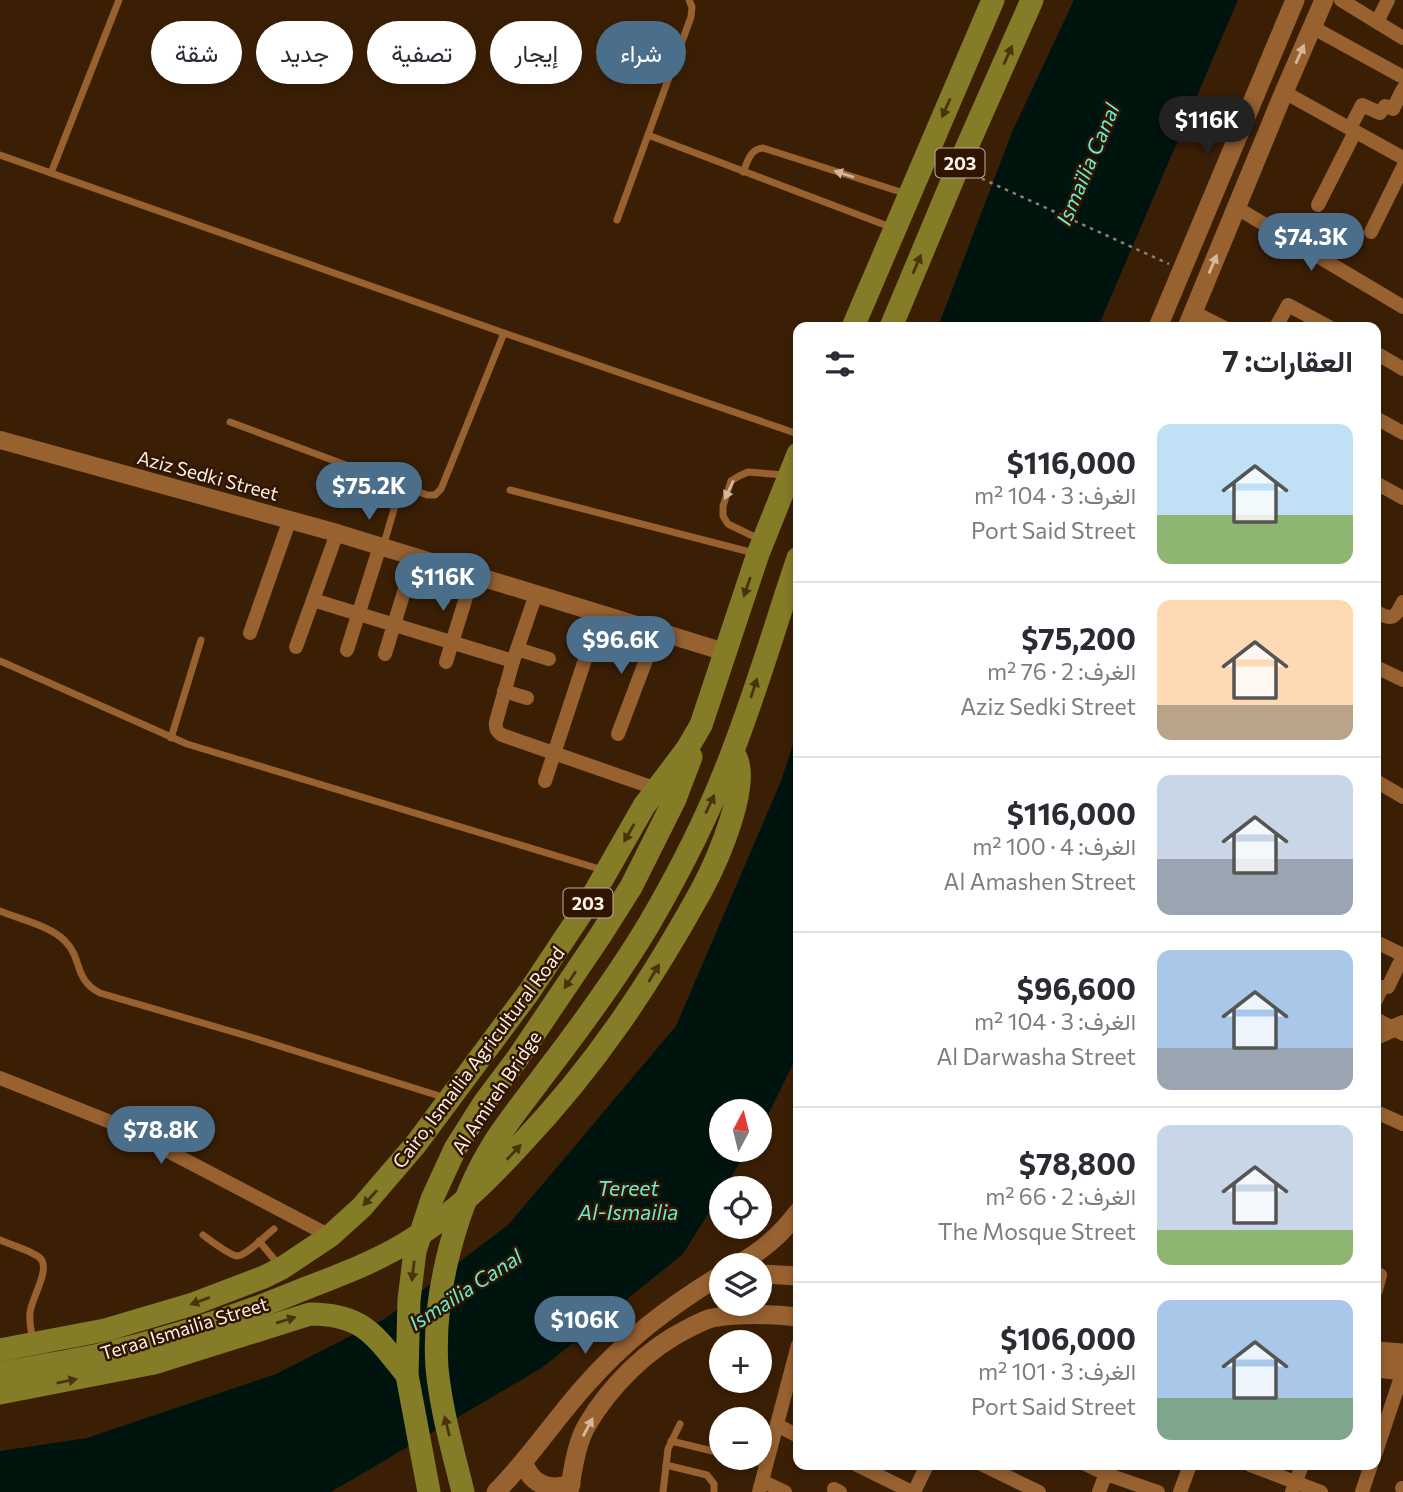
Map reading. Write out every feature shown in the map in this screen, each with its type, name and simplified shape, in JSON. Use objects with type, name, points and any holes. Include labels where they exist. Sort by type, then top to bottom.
[{"type":"main road","name":"203","points":[[855,322],[993,0]]},
{"type":"main road","name":"203","points":[[893,322],[1032,0]]},
{"type":"main road","points":[[1160,322],[1294,0]]},
{"type":"main road","points":[[1190,320],[1324,0]]},
{"type":"main road","name":"Cairo, Ismailia Agricultural Road","points":[[273,1272],[330,1236],[362,1207],[390,1176],[450,1099],[561,945],[644,806],[687,749],[701,725],[761,547],[793,476]]},
{"type":"main road","points":[[733,753],[793,573]]},
{"type":"main road","name":"Al Amireh Bridge","points":[[429,1492],[407,1375],[409,1300],[415,1251],[432,1199],[455,1149],[484,1102],[517,1059],[631,887],[675,799],[701,725]]},
{"type":"main road","name":"Al Amireh Bridge","points":[[463,1492],[442,1406],[437,1366],[438,1324],[444,1275],[457,1222],[474,1179],[495,1142],[605,992],[649,924],[687,854],[733,753]]},
{"type":"main road","name":"Teraa Ismailia Street","points":[[0,1373],[93,1356],[260,1307],[363,1265],[414,1238],[453,1210],[499,1168],[571,1088],[619,1026],[679,932],[723,846],[740,775],[738,761],[733,753]]},
{"type":"main road","points":[[757,1253],[793,1224]]},
{"type":"main road","name":"Teraa Ismailia Street","points":[[0,1350],[105,1330],[154,1317],[273,1272]]},
{"type":"main road","points":[[772,1275],[793,1276]]},
{"type":"main road","points":[[496,1492],[603,1366],[681,1299],[709,1283]]},
{"type":"main road","points":[[0,1393],[154,1363],[310,1314],[330,1314],[351,1320],[369,1331],[407,1375]]},
{"type":"main road","points":[[524,1462],[532,1479],[544,1486],[570,1488],[577,1451],[587,1426],[618,1383],[664,1342],[710,1318],[761,1314],[793,1317]]},
{"type":"main road","points":[[1381,1351],[1403,1353]]},
{"type":"main road","points":[[1381,1369],[1403,1371]]},
{"type":"street","points":[[1341,0],[1403,38]]},
{"type":"street","points":[[1377,22],[1388,0]]},
{"type":"street","points":[[1312,27],[1403,77]]},
{"type":"street","points":[[1318,205],[1362,105],[1381,113],[1385,106],[1393,109],[1403,89]]},
{"type":"street","points":[[1284,92],[1403,158]]},
{"type":"street","points":[[1371,232],[1403,167]]},
{"type":"street","points":[[1237,208],[1403,307]]},
{"type":"street","points":[[1279,322],[1287,306],[1320,322]]},
{"type":"street","points":[[1381,356],[1403,369]]},
{"type":"street","points":[[1381,421],[1403,433]]},
{"type":"street","name":"Aziz Sedki Street","points":[[0,440],[290,519],[725,652]]},
{"type":"street","points":[[1381,486],[1403,498]]},
{"type":"street","points":[[250,634],[290,519]]},
{"type":"street","points":[[296,647],[337,533]]},
{"type":"street","points":[[347,650],[382,546]]},
{"type":"street","points":[[385,654],[415,556]]},
{"type":"street","points":[[446,662],[473,575]]},
{"type":"street","points":[[536,594],[504,691],[495,727],[498,732],[657,789]]},
{"type":"street","points":[[313,600],[452,643],[550,659]]},
{"type":"street","points":[[1381,615],[1392,617],[1397,614],[1403,602]]},
{"type":"street","points":[[545,781],[600,614]]},
{"type":"street","points":[[618,734],[657,631]]},
{"type":"street","points":[[1381,669],[1403,680]]},
{"type":"street","points":[[504,691],[527,698]]},
{"type":"street","points":[[1381,784],[1403,797]]},
{"type":"street","points":[[1381,945],[1402,956],[1388,987],[1381,989]]},
{"type":"street","points":[[1381,1021],[1399,1029]]},
{"type":"street","points":[[1381,1034],[1399,1029]]},
{"type":"street","points":[[0,1078],[95,1115],[133,1133],[330,1236]]},
{"type":"street","points":[[1381,1113],[1403,1124]]},
{"type":"street","points":[[1381,1437],[1403,1371]]},
{"type":"street","points":[[772,1444],[793,1378]]},
{"type":"street","points":[[777,1425],[793,1433]]},
{"type":"street","points":[[871,1470],[913,1492],[924,1470]]},
{"type":"street","points":[[993,1470],[1039,1492]]},
{"type":"street","points":[[1099,1492],[1107,1470]]},
{"type":"street","points":[[1109,1470],[1158,1492]]},
{"type":"street","points":[[1180,1492],[1188,1470]]},
{"type":"street","points":[[1260,1470],[1294,1487],[1321,1492]]},
{"type":"street","points":[[1294,1487],[1300,1470]]},
{"type":"street","points":[[1362,1492],[1369,1470]]},
{"type":"street","points":[[761,1486],[785,1492]]},
{"type":"lane","points":[[51,173],[119,0]]},
{"type":"lane","points":[[617,220],[691,16],[692,7],[689,0]]},
{"type":"lane","points":[[648,135],[895,229]]},
{"type":"lane","points":[[743,172],[750,155],[756,149],[763,148],[909,194]]},
{"type":"lane","points":[[0,155],[793,432]]},
{"type":"lane","points":[[230,422],[435,495],[441,489],[505,333]]},
{"type":"lane","points":[[761,547],[728,524],[723,516],[723,506],[731,481],[748,472],[793,476]]},
{"type":"lane","points":[[382,546],[401,485]]},
{"type":"lane","points":[[510,490],[761,547]]},
{"type":"lane","points":[[172,738],[201,640]]},
{"type":"lane","points":[[0,661],[172,738],[607,871]]},
{"type":"lane","points":[[0,911],[59,936],[72,949],[84,981],[100,993],[450,1099]]},
{"type":"lane","points":[[203,1235],[237,1256],[244,1254],[274,1229]]},
{"type":"lane","points":[[0,1240],[38,1257],[43,1264],[43,1273],[30,1311],[34,1345]]},
{"type":"lane","points":[[259,1241],[271,1258],[273,1272]]},
{"type":"lane","points":[[663,1492],[671,1441],[680,1424]]},
{"type":"lane","points":[[671,1441],[709,1449]]},
{"type":"lane","points":[[666,1465],[707,1475],[714,1485],[714,1492]]},
{"type":"path","points":[[978,177],[1181,270]]},
{"type":"water","name":"Ismaïlia Canal","points":[[1074,0],[1238,0],[1100,322],[940,322],[1012,132]]},
{"type":"water","name":"Tereet Al-Ismailia","points":[[793,744],[793,1064],[772,1107],[772,1099],[709,1099],[709,1162],[740,1162],[732,1176],[709,1176],[709,1212],[683,1254],[543,1367],[331,1492],[0,1492],[0,1451],[87,1438],[276,1374],[386,1318],[509,1224],[676,1026],[781,781]]}]
